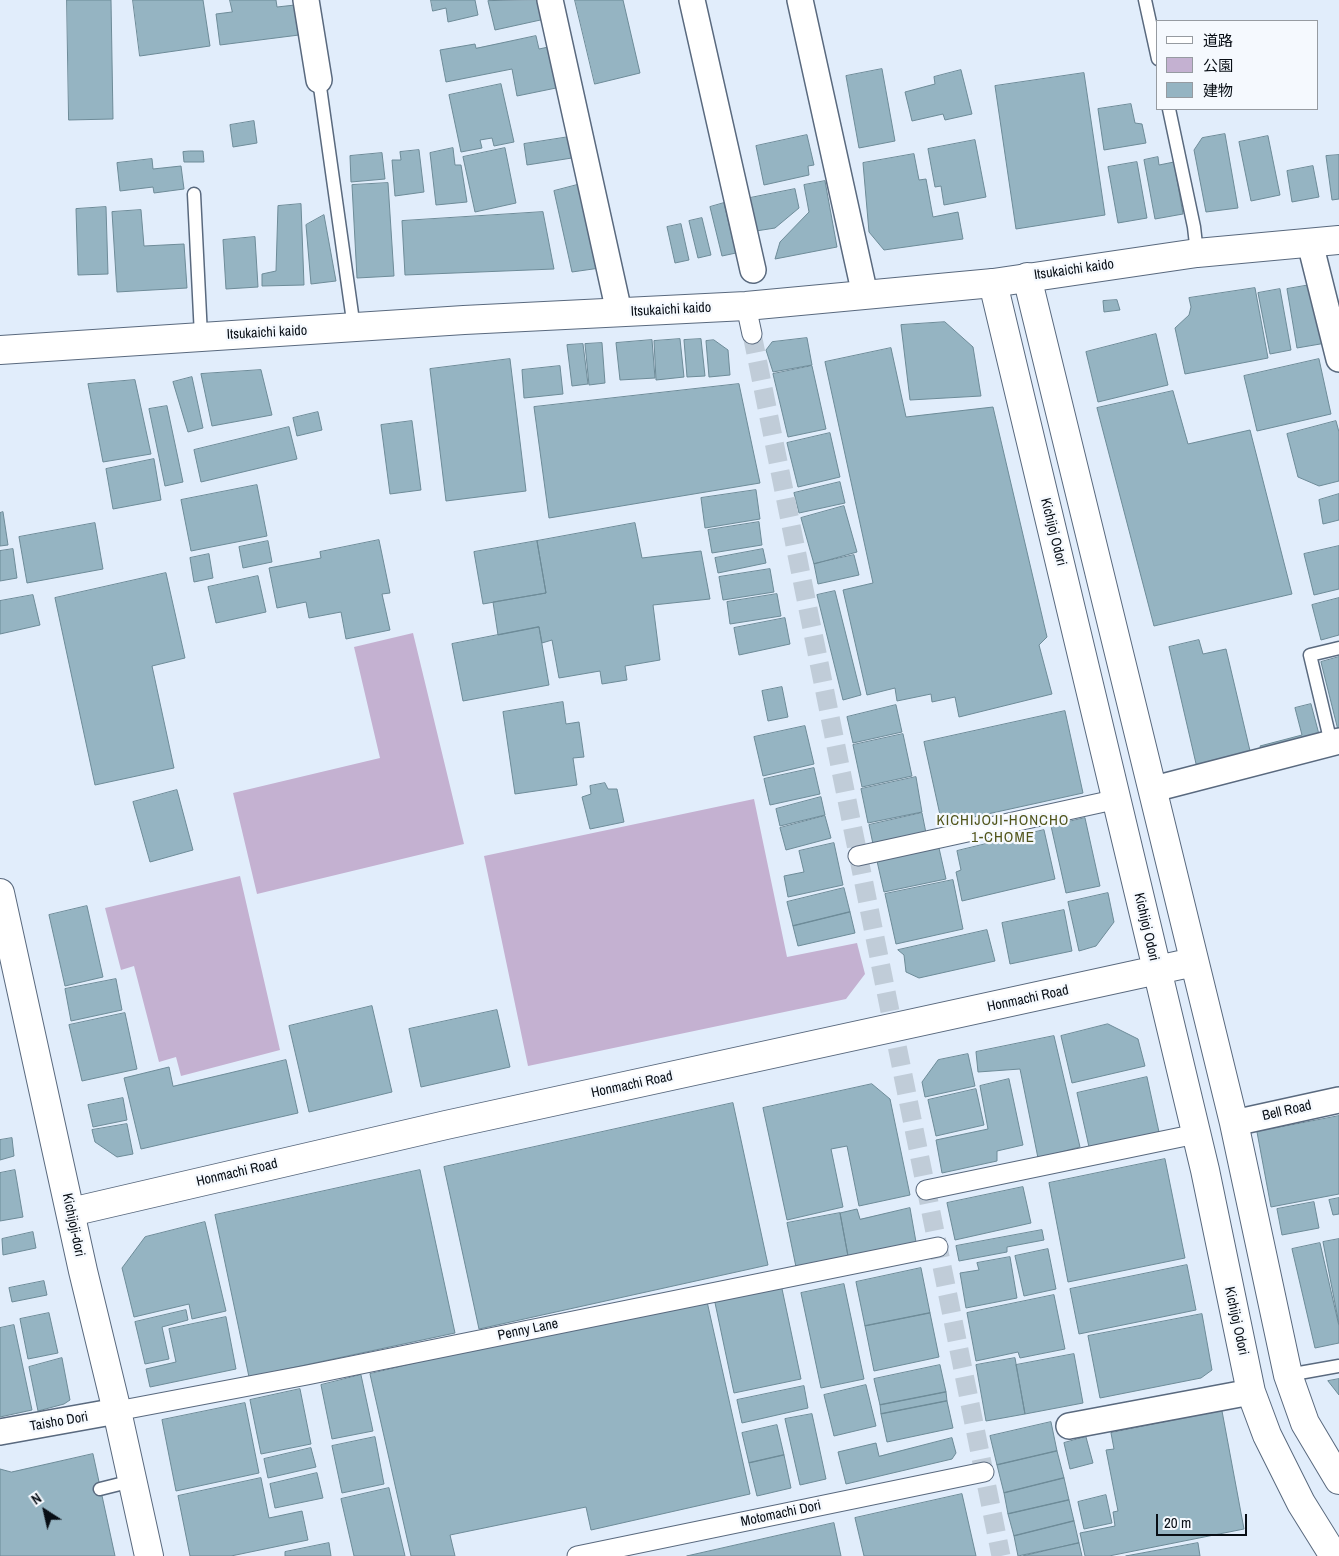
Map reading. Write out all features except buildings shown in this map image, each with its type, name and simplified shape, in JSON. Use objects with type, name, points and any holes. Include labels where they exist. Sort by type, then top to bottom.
[{"type":"street","points":[[306,0],[319,80]]},
{"type":"street","points":[[550,0],[619,312]]},
{"type":"street","points":[[692,0],[753,270]]},
{"type":"street","points":[[800,0],[865,295]]},
{"type":"street","name":"Itsukaichi kaido","points":[[0,350],[201,336],[746,306],[993,283],[1027,276],[1197,253],[1339,240]]},
{"type":"street","points":[[1310,243],[1339,359]]},
{"type":"street","points":[[1027,276],[1154,789],[1234,1123],[1288,1376],[1305,1423],[1339,1480]]},
{"type":"street","name":"Kichijoj Odori","points":[[993,283],[1118,799],[1156,970],[1196,1134],[1251,1392],[1267,1435],[1297,1495],[1334,1556]]},
{"type":"street","points":[[746,306],[752,334]]},
{"type":"street","points":[[1154,789],[1335,742]]},
{"type":"street","points":[[858,856],[1118,799]]},
{"type":"street","name":"Kichijoji-dori","points":[[0,893],[149,1556]]},
{"type":"street","name":"Honmachi Road","points":[[71,1212],[446,1125],[1194,962]]},
{"type":"street","name":"Bell Road","points":[[1234,1123],[1339,1100]]},
{"type":"street","points":[[926,1190],[1196,1134]]},
{"type":"street","name":"Penny Lane","points":[[117,1411],[307,1376],[938,1247]]},
{"type":"street","points":[[1070,1426],[1251,1392]]},
{"type":"street","name":"Taisho Dori","points":[[0,1432],[117,1411]]},
{"type":"street","name":"Motomachi Dori","points":[[577,1556],[624,1551],[984,1472]]},
{"type":"lane","points":[[1145,0],[1156,49]]},
{"type":"lane","points":[[319,80],[354,328]]},
{"type":"lane","points":[[1169,110],[1194,227],[1197,253]]},
{"type":"lane","points":[[194,194],[201,336]]},
{"type":"lane","points":[[1335,742],[1310,656],[1339,648]]},
{"type":"lane","points":[[1288,1376],[1339,1366]]},
{"type":"lane","points":[[100,1489],[132,1481]]},
{"type":"green space","points":[[413,633],[464,844],[257,894],[233,793],[380,758],[354,647]]},
{"type":"green space","points":[[754,799],[787,957],[857,943],[865,974],[846,999],[528,1066],[484,856]]},
{"type":"green space","points":[[240,876],[280,1050],[181,1076],[176,1057],[159,1062],[134,966],[121,970],[105,908]]},
{"type":"tunnel","points":[[752,334],[1001,1556]]},
{"type":"district","name":"KICHIJOJI-HONCHO 1-CHOME","points":[[1003,830]]}]
